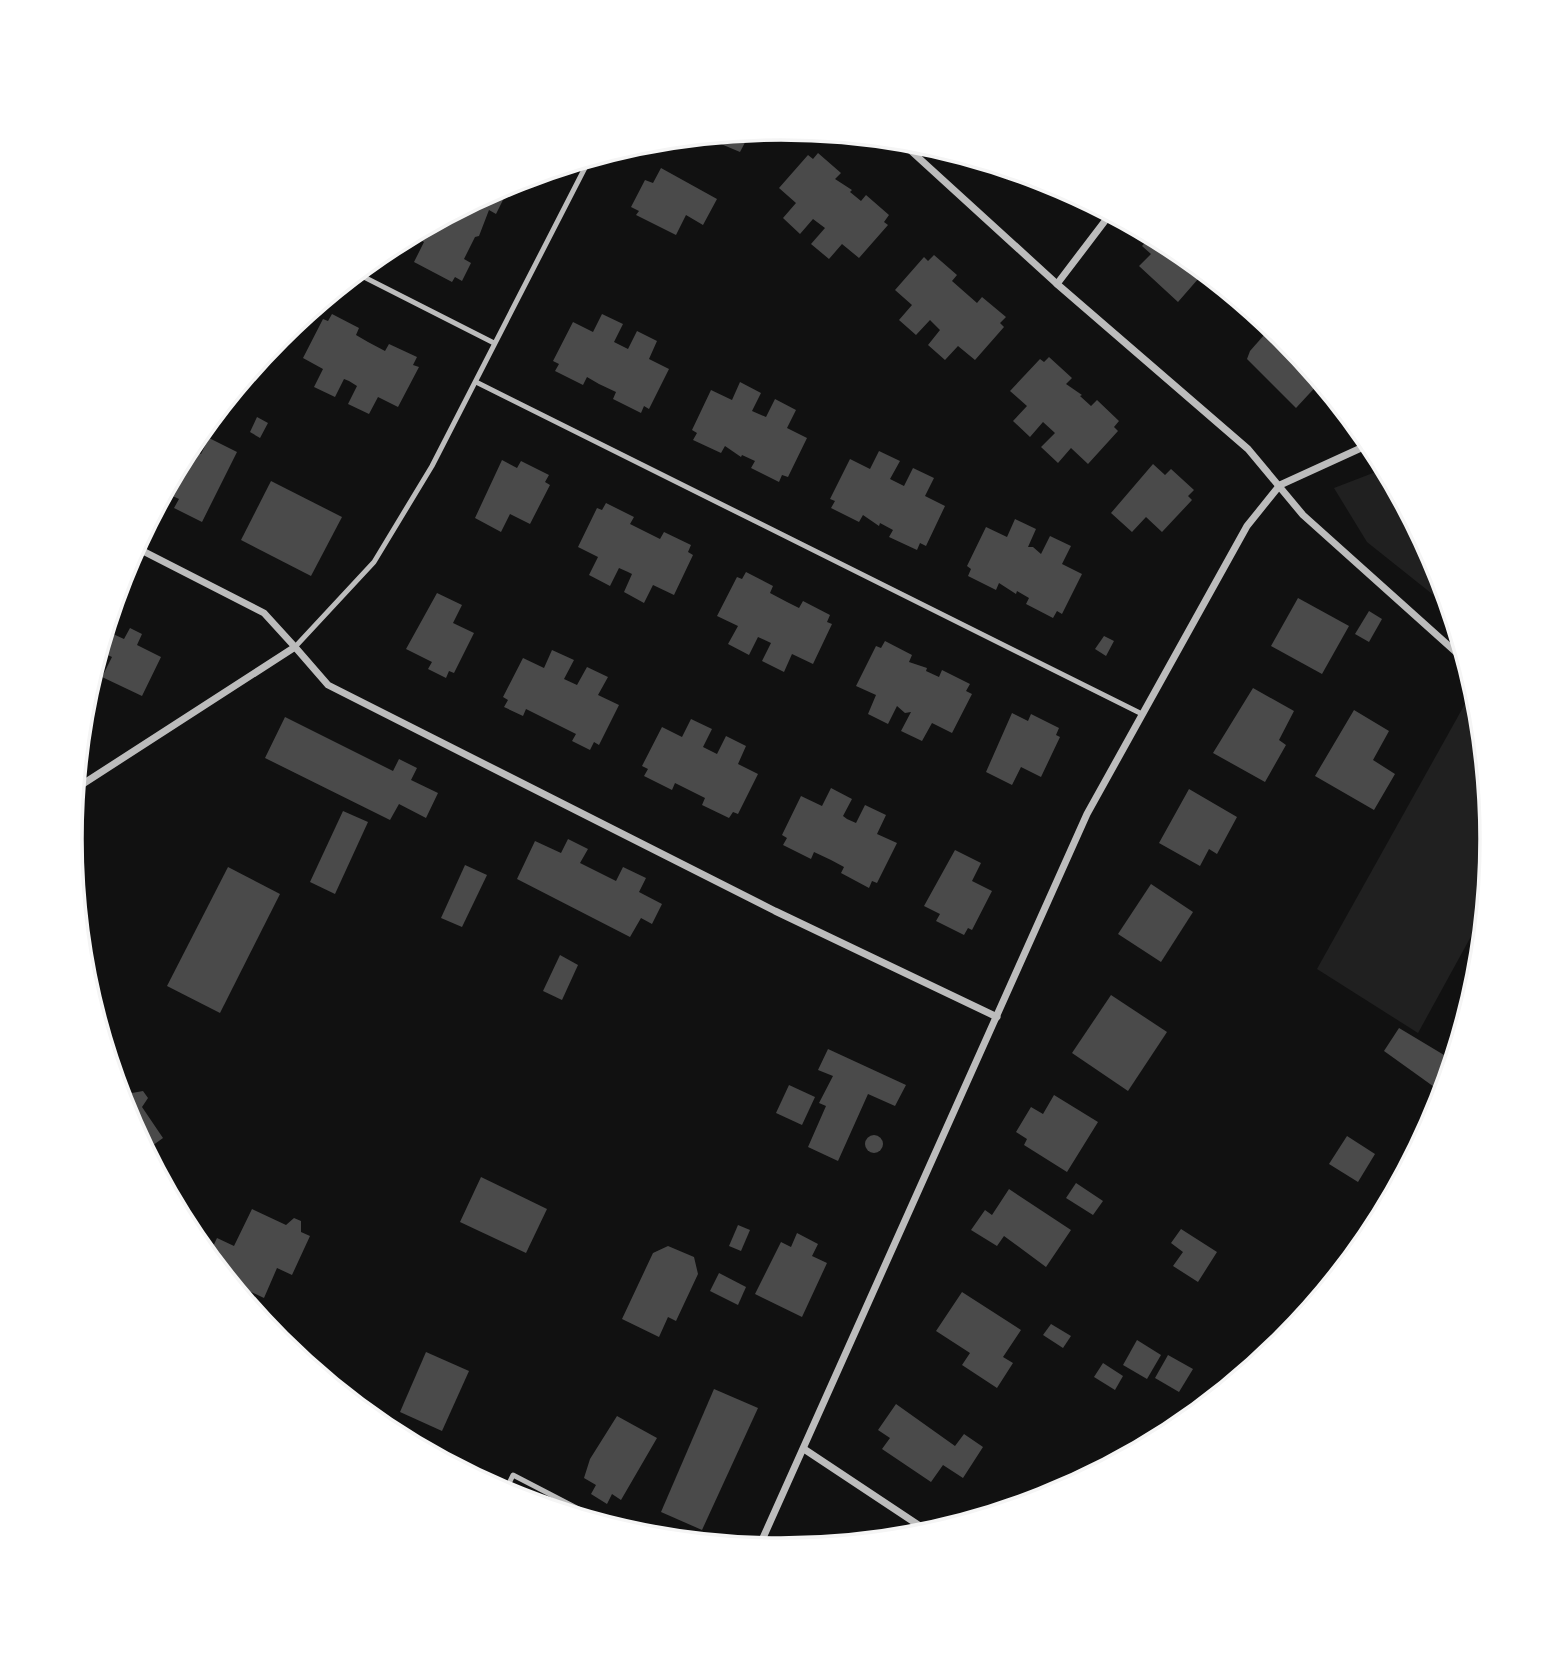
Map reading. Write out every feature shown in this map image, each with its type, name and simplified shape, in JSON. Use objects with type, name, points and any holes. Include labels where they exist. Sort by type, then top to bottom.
[{"type":"street","points":[[914,153],[1057,284],[1248,449],[1303,516],[1455,651]]},
{"type":"street","points":[[1057,284],[1106,220]]},
{"type":"street","points":[[763,1538],[1087,814],[1247,526],[1279,485],[1361,448]]},
{"type":"street","points":[[144,552],[264,613],[328,685],[775,911],[997,1017]]},
{"type":"street","points":[[85,783],[295,647]]},
{"type":"street","points":[[804,1449],[918,1525]]},
{"type":"lane","points":[[295,647],[374,562],[432,466],[584,169]]},
{"type":"lane","points":[[366,278],[494,343]]},
{"type":"lane","points":[[476,382],[1142,714]]},
{"type":"lane","points":[[509,1484],[513,1475],[576,1508]]},
{"type":"shaded area","points":[[1376,472],[1409,530],[1438,599],[1367,542],[1334,488]]},
{"type":"shaded area","points":[[1467,701],[1475,748],[1481,839],[1475,929],[1418,1033],[1317,969]]},
{"type":"building","points":[[745,142],[740,152],[720,143]]},
{"type":"building","points":[[818,153],[841,173],[835,179],[852,190],[850,192],[861,201],[866,195],[889,215],[884,222],[888,225],[859,258],[842,244],[829,259],[811,244],[825,228],[813,219],[800,234],[783,218],[796,203],[779,188],[808,155],[813,159]]},
{"type":"building","points":[[661,168],[717,199],[703,225],[686,215],[676,235],[636,215],[639,211],[631,207],[645,180],[653,183]]},
{"type":"building","points":[[504,197],[496,214],[489,210],[479,236],[475,237],[464,259],[471,263],[462,281],[455,277],[452,282],[414,262],[424,242],[421,241],[432,234]]},
{"type":"building","points":[[1145,243],[1198,279],[1178,302],[1139,266],[1151,254],[1142,246]]},
{"type":"building","points":[[934,255],[957,275],[952,281],[977,303],[982,297],[1006,317],[1000,323],[1004,327],[975,360],[958,346],[945,360],[928,345],[940,330],[930,320],[916,335],[899,320],[912,305],[895,290],[924,257],[928,261]]},
{"type":"building","points":[[332,314],[359,328],[356,335],[385,351],[389,344],[417,357],[413,365],[419,367],[398,407],[378,397],[369,414],[348,404],[357,386],[344,379],[335,397],[314,387],[323,369],[303,358],[323,319],[328,321]]},
{"type":"building","points":[[602,314],[623,324],[614,342],[628,349],[637,331],[657,341],[649,359],[669,369],[649,409],[644,406],[641,413],[613,399],[616,392],[587,377],[583,385],[555,371],[559,364],[553,361],[573,322],[593,332]]},
{"type":"building","points":[[1265,334],[1315,388],[1296,408],[1247,359],[1250,351]]},
{"type":"building","points":[[1049,357],[1072,378],[1066,384],[1082,395],[1080,396],[1091,406],[1097,400],[1119,421],[1114,427],[1118,431],[1088,464],[1071,448],[1058,463],[1041,447],[1055,433],[1043,422],[1030,437],[1013,421],[1027,406],[1010,391],[1040,359],[1044,362]]},
{"type":"building","points":[[740,382],[761,393],[752,411],[766,417],[775,399],[796,410],[787,428],[807,438],[788,477],[782,475],[779,482],[751,468],[755,461],[742,455],[741,457],[725,446],[721,453],[693,440],[697,433],[692,430],[711,390],[732,400]]},
{"type":"building","points":[[257,417],[268,423],[260,438],[250,432]]},
{"type":"building","points":[[209,438],[237,452],[202,522],[174,508],[179,499],[173,496],[199,453],[201,454]]},
{"type":"building","points":[[879,451],[900,461],[890,479],[904,486],[913,468],[934,478],[925,496],[945,506],[926,546],[920,543],[917,550],[889,537],[893,530],[880,523],[879,526],[863,515],[859,522],[831,508],[835,501],[830,499],[850,459],[870,469]]},
{"type":"building","points":[[502,460],[517,468],[521,461],[549,475],[545,482],[550,485],[530,524],[510,514],[501,532],[475,518]]},
{"type":"building","points":[[1153,464],[1165,475],[1171,469],[1194,490],[1188,496],[1192,500],[1162,532],[1146,517],[1132,532],[1111,513]]},
{"type":"building","points":[[271,481],[342,517],[311,576],[241,540]]},
{"type":"building","points":[[606,503],[634,517],[630,524],[660,539],[664,532],[691,545],[688,552],[693,555],[674,595],[653,585],[644,603],[624,592],[632,574],[619,568],[610,586],[589,575],[598,557],[578,547],[597,508],[602,510]]},
{"type":"building","points":[[1015,519],[1036,529],[1028,547],[1033,547],[1041,554],[1050,536],[1071,546],[1062,564],[1082,574],[1062,614],[1057,611],[1053,618],[1026,604],[1029,598],[1017,591],[1016,594],[999,583],[996,590],[968,576],[971,569],[967,566],[986,527],[1007,537]]},
{"type":"building","points":[[746,572],[773,586],[770,593],[787,602],[799,608],[803,601],[830,615],[827,622],[832,624],[813,664],[792,654],[784,672],[762,661],[771,643],[758,637],[749,655],[728,644],[738,626],[717,616],[737,577],[742,579]]},
{"type":"building","points":[[437,593],[462,605],[453,623],[474,633],[454,673],[449,671],[446,678],[428,669],[432,662],[406,649]]},
{"type":"building","points":[[1298,598],[1349,626],[1322,674],[1271,646]]},
{"type":"building","points":[[1369,611],[1382,619],[1369,642],[1355,634]]},
{"type":"building","points":[[130,628],[142,634],[137,645],[161,657],[142,696],[102,677],[112,657],[107,655],[113,634],[124,639]]},
{"type":"building","points":[[1104,636],[1114,641],[1106,656],[1095,649]]},
{"type":"building","points":[[885,641],[912,655],[909,662],[927,668],[926,671],[939,677],[942,670],[970,684],[966,691],[972,694],[952,733],[932,723],[922,741],[901,731],[911,712],[905,713],[897,706],[888,724],[868,714],[876,695],[856,686],[876,646],[881,648]]},
{"type":"building","points":[[552,650],[574,660],[564,679],[577,685],[587,667],[608,677],[598,695],[619,705],[599,745],[594,742],[590,750],[572,741],[576,734],[526,709],[523,716],[504,707],[508,700],[503,697],[523,658],[544,668]]},
{"type":"building","points":[[1253,688],[1294,711],[1279,740],[1286,745],[1265,782],[1213,753]]},
{"type":"building","points":[[1354,710],[1389,731],[1373,760],[1395,774],[1374,810],[1315,776]]},
{"type":"building","points":[[1012,713],[1028,721],[1031,714],[1059,728],[1056,735],[1060,737],[1041,777],[1021,767],[1012,785],[986,772]]},
{"type":"building","points":[[285,717],[393,771],[399,759],[417,768],[411,780],[438,793],[426,818],[399,804],[390,820],[265,758]]},
{"type":"building","points":[[691,719],[712,729],[703,747],[717,754],[726,736],[746,746],[738,764],[758,774],[738,814],[733,812],[729,818],[702,805],[705,798],[675,783],[672,790],[644,776],[648,769],[642,766],[662,727],[682,737]]},
{"type":"building","points":[[831,788],[852,799],[843,816],[847,819],[856,823],[865,805],[886,815],[877,834],[897,843],[877,883],[872,881],[869,888],[841,873],[844,867],[831,860],[814,852],[811,859],[783,845],[787,838],[782,835],[801,796],[822,806]]},
{"type":"building","points":[[1189,789],[1237,817],[1217,854],[1209,849],[1200,866],[1159,843]]},
{"type":"building","points":[[343,811],[368,822],[335,894],[310,882]]},
{"type":"building","points":[[568,839],[588,849],[580,863],[616,881],[623,867],[646,878],[639,892],[662,904],[652,924],[641,918],[630,937],[517,879],[535,841],[561,853]]},
{"type":"building","points":[[955,850],[981,863],[972,881],[992,891],[972,930],[968,928],[964,935],[936,921],[940,914],[924,906]]},
{"type":"building","points":[[465,865],[487,875],[462,927],[441,918]]},
{"type":"building","points":[[228,867],[280,894],[220,1013],[167,986]]},
{"type":"building","points":[[1151,884],[1193,912],[1161,962],[1118,934]]},
{"type":"building","points":[[560,955],[578,965],[562,1000],[543,991]]},
{"type":"building","points":[[1111,995],[1167,1032],[1128,1091],[1072,1053]]},
{"type":"building","points":[[1399,1028],[1446,1056],[1435,1088],[1384,1051]]},
{"type":"building","points":[[828,1049],[906,1085],[895,1106],[868,1094],[838,1161],[808,1147],[826,1106],[819,1103],[833,1076],[818,1070]]},
{"type":"building","points":[[127,1085],[132,1093],[143,1091],[148,1098],[142,1107],[163,1138],[152,1146],[135,1107]]},
{"type":"building","points":[[789,1085],[815,1097],[802,1125],[776,1113]]},
{"type":"building","points":[[1054,1095],[1098,1122],[1067,1172],[1024,1145],[1027,1139],[1016,1132],[1031,1107],[1043,1114]]},
{"type":"building","points":[[874,1135],[880,1138],[883,1144],[880,1150],[874,1153],[868,1150],[865,1144],[868,1138]]},
{"type":"building","points":[[1347,1136],[1375,1154],[1358,1182],[1329,1164]]},
{"type":"building","points":[[481,1177],[547,1209],[526,1253],[460,1222]]},
{"type":"building","points":[[1076,1183],[1103,1201],[1093,1215],[1066,1198]]},
{"type":"building","points":[[1009,1189],[1071,1230],[1046,1267],[1004,1236],[997,1246],[971,1230],[985,1210],[992,1215]]},
{"type":"building","points":[[252,1209],[286,1225],[294,1218],[301,1221],[301,1232],[310,1236],[292,1275],[277,1268],[264,1298],[247,1290],[213,1246],[217,1238],[234,1246]]},
{"type":"building","points":[[738,1225],[750,1230],[741,1251],[729,1246]]},
{"type":"building","points":[[1181,1229],[1217,1252],[1198,1282],[1173,1266],[1183,1252],[1171,1243]]},
{"type":"building","points":[[797,1233],[818,1244],[812,1256],[827,1263],[802,1317],[755,1294],[781,1242],[791,1247]]},
{"type":"building","points":[[668,1246],[694,1257],[698,1274],[676,1321],[668,1317],[659,1337],[622,1319],[653,1253]]},
{"type":"building","points":[[719,1273],[746,1287],[738,1305],[710,1291]]},
{"type":"building","points":[[962,1292],[1021,1330],[1003,1357],[1013,1363],[997,1388],[962,1365],[970,1353],[936,1331]]},
{"type":"building","points":[[1051,1324],[1071,1336],[1063,1348],[1043,1335]]},
{"type":"building","points":[[1137,1340],[1161,1355],[1147,1379],[1123,1365]]},
{"type":"building","points":[[426,1352],[469,1371],[442,1431],[400,1412]]},
{"type":"building","points":[[1168,1355],[1193,1369],[1179,1392],[1155,1378]]},
{"type":"building","points":[[1103,1363],[1123,1376],[1115,1390],[1094,1377]]},
{"type":"building","points":[[714,1389],[758,1408],[702,1530],[661,1512]]},
{"type":"building","points":[[896,1404],[955,1446],[964,1434],[983,1447],[963,1478],[943,1465],[931,1482],[882,1449],[890,1438],[878,1430]]},
{"type":"building","points":[[617,1416],[657,1438],[621,1500],[612,1494],[607,1504],[591,1494],[596,1485],[584,1478],[590,1459]]}]
